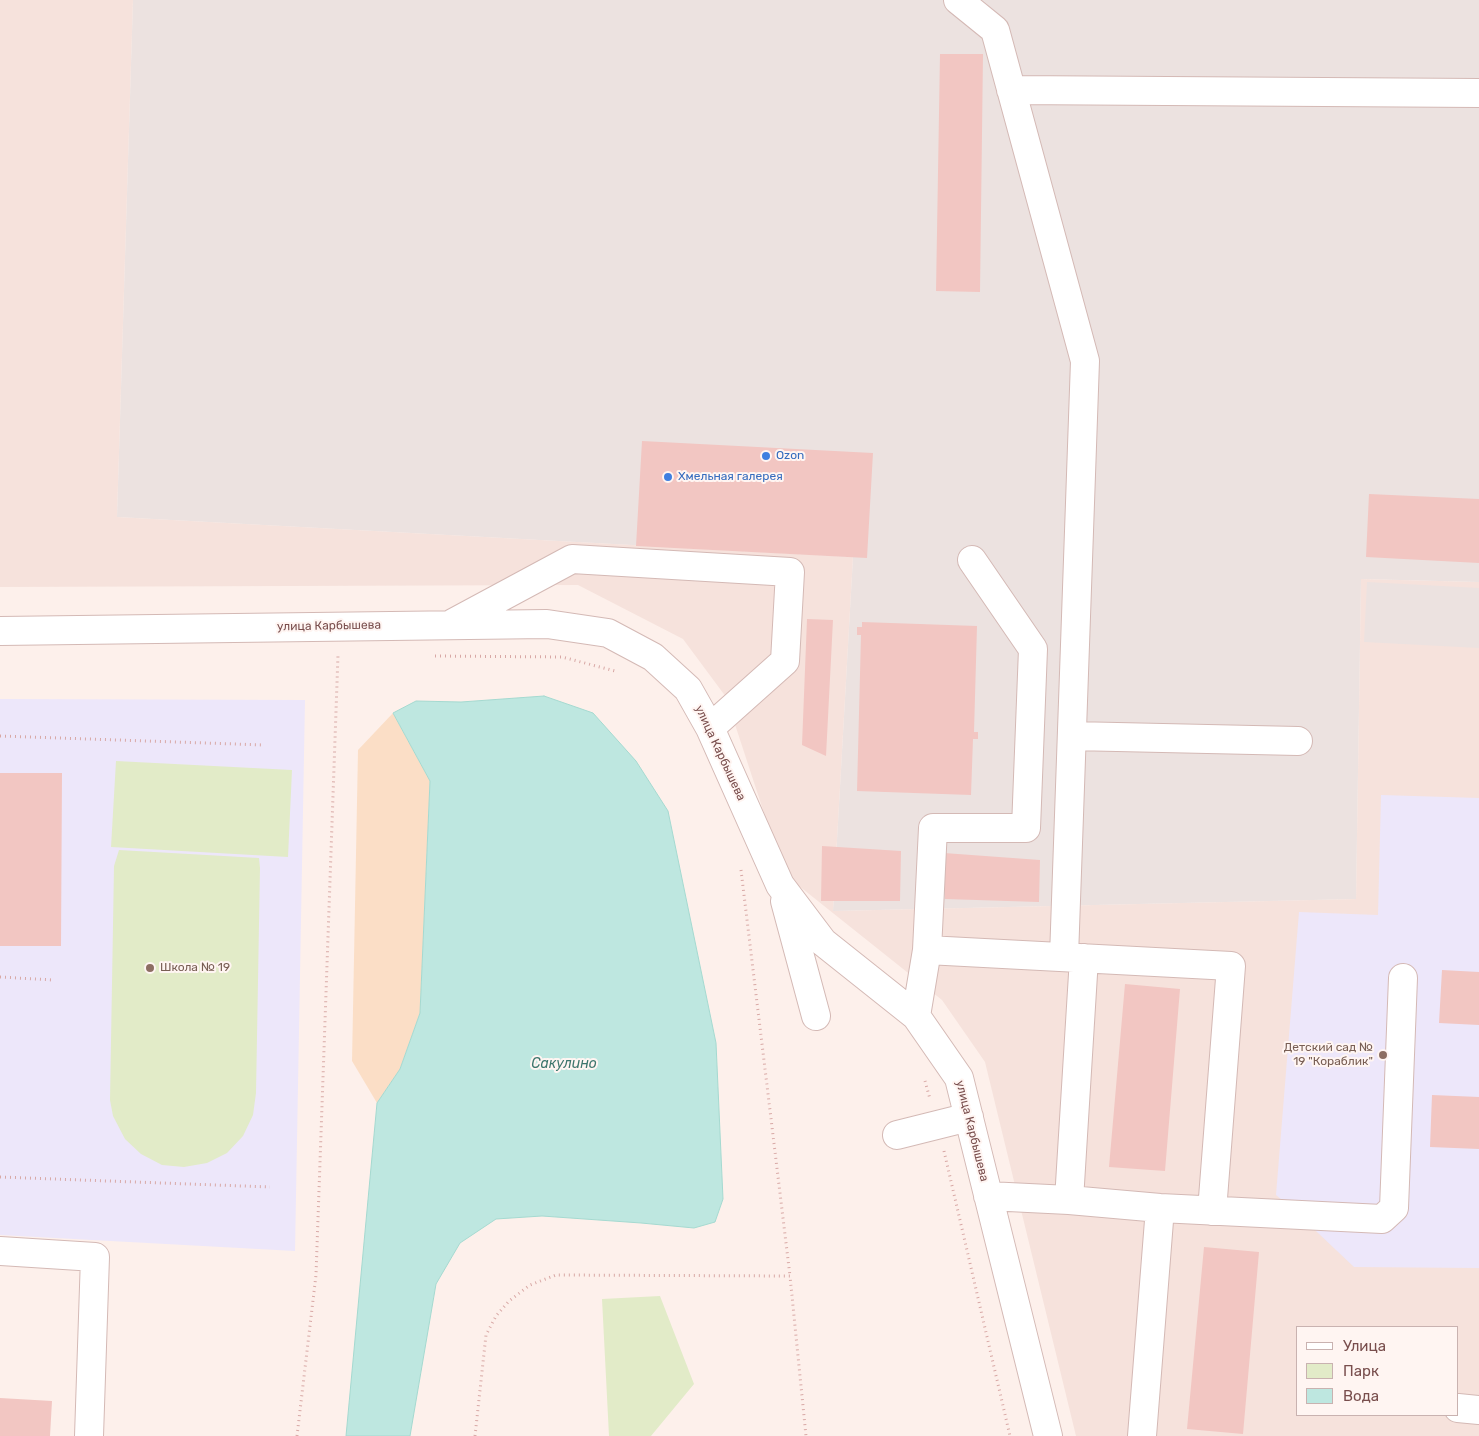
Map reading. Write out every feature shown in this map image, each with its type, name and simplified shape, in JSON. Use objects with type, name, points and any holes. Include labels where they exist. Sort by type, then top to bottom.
[{"type":"street","points":[[958,0],[994,30],[1084,361],[1072,736],[1074,958],[1069,1200]]},
{"type":"street","points":[[1011,90],[1479,93]]},
{"type":"street","points":[[450,625],[572,560],[790,572],[785,661],[710,728]]},
{"type":"street","points":[[916,1016],[927,950],[933,828],[1026,828],[1033,649],[972,560]]},
{"type":"street","name":"улица Карбышева","points":[[0,631],[547,624],[608,633],[653,656],[688,689],[710,728],[780,885],[823,942],[916,1016],[959,1078],[1048,1436]]},
{"type":"street","points":[[1072,736],[1298,741]]},
{"type":"street","points":[[780,885],[816,1016]]},
{"type":"street","points":[[927,950],[1231,966],[1212,1211]]},
{"type":"street","points":[[988,1196],[1069,1200],[1160,1208],[1382,1219],[1394,1208],[1402,978]]},
{"type":"street","points":[[897,1135],[969,1117]]},
{"type":"street","points":[[1142,1436],[1160,1208]]},
{"type":"street","points":[[0,1250],[95,1256],[88,1436]]},
{"type":"street","points":[[1459,1408],[1479,1410]]},
{"type":"path","points":[[297,1436],[316,1275],[338,655],[347,655]]},
{"type":"path","points":[[425,656],[562,658],[624,673]]},
{"type":"path","points":[[0,736],[264,745]]},
{"type":"path","points":[[741,869],[790,1276],[806,1436]]},
{"type":"path","points":[[0,976],[53,980]]},
{"type":"path","points":[[0,1176],[270,1187]]},
{"type":"path","points":[[474,1436],[486,1335],[496,1316],[509,1300],[530,1285],[556,1275],[790,1276]]},
{"type":"shaded area","points":[[0,0],[133,0],[117,517],[853,557],[833,911],[1356,899],[1361,579],[1479,582],[1479,1436],[1076,1436],[985,1062],[942,1000],[784,874],[726,697],[683,639],[578,585],[0,587]]},
{"type":"shaded area","points":[[133,0],[1479,0],[1479,582],[1361,579],[1356,899],[833,911],[853,557],[117,517]]},
{"type":"shaded area","points":[[1367,582],[1479,588],[1479,648],[1364,642]]},
{"type":"shaded area","name":"Школа № 19","points":[[0,699],[305,700],[295,1251],[0,1235]]},
{"type":"shaded area","name":"Детский сад № 19 \"Кораблик\"","points":[[1381,795],[1479,798],[1479,1268],[1354,1267],[1276,1195],[1299,912],[1378,915]]},
{"type":"green space","points":[[116,761],[292,770],[288,857],[111,847]]},
{"type":"green space","points":[[119,850],[259,858],[256,1093],[253,1115],[243,1136],[227,1153],[207,1163],[184,1167],[162,1165],[141,1154],[125,1139],[113,1116],[110,1100],[114,866]]},
{"type":"green space","points":[[660,1296],[694,1384],[651,1436],[609,1436],[602,1299]]},
{"type":"sand","points":[[393,713],[430,781],[420,1013],[400,1069],[377,1103],[352,1061],[358,750]]},
{"type":"water","name":"Сакулино","points":[[544,696],[593,713],[636,761],[668,811],[716,1043],[723,1199],[715,1222],[694,1228],[542,1216],[496,1219],[460,1243],[436,1284],[410,1436],[346,1436],[377,1103],[400,1069],[420,1013],[430,781],[393,713],[416,701],[461,702]]},
{"type":"building","points":[[940,54],[983,54],[980,292],[936,291]]},
{"type":"building","points":[[642,441],[873,453],[867,558],[636,546]]},
{"type":"building","points":[[1369,494],[1479,499],[1479,563],[1366,557]]},
{"type":"building","points":[[807,619],[833,620],[826,756],[802,745]]},
{"type":"building","points":[[862,622],[977,626],[974,732],[978,732],[978,739],[973,739],[971,795],[857,791],[861,635],[857,635],[857,627],[862,627]]},
{"type":"building","points":[[0,773],[62,773],[61,946],[0,946]]},
{"type":"building","points":[[822,846],[901,851],[900,901],[821,901]]},
{"type":"building","points":[[944,853],[1040,860],[1039,902],[945,899]]},
{"type":"building","points":[[1442,970],[1479,972],[1479,1025],[1439,1023]]},
{"type":"building","points":[[1125,984],[1180,989],[1165,1171],[1109,1167]]},
{"type":"building","points":[[1432,1095],[1479,1097],[1479,1149],[1430,1147]]},
{"type":"building","points":[[1204,1247],[1259,1252],[1243,1434],[1187,1429]]},
{"type":"building","points":[[0,1398],[52,1401],[50,1436],[0,1436]]},
{"type":"place","name":"Ozon","points":[[766,456]]},
{"type":"place","name":"Хмельная галерея","points":[[668,477]]},
{"type":"place","name":"Школа № 19","points":[[150,968]]},
{"type":"place","name":"Детский сад № 19 \"Кораблик\"","points":[[1383,1055]]}]
